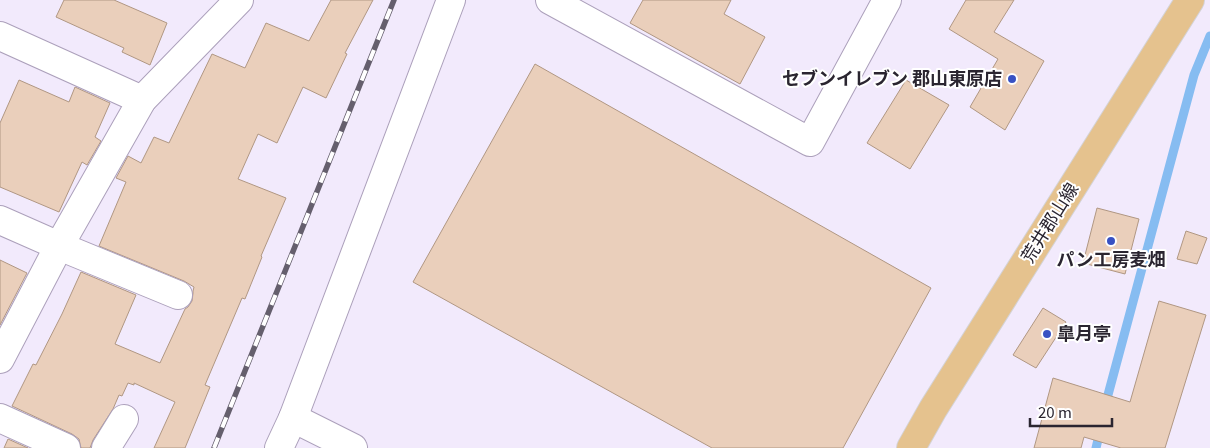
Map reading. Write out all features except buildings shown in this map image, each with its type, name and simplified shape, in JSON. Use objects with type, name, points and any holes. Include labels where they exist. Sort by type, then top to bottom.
[{"type":"main road","name":"荒井郡山線","points":[[911,448],[933,409],[1190,0]]},
{"type":"street","points":[[0,359],[59,246],[142,100],[239,0]]},
{"type":"street","points":[[279,448],[451,0]]},
{"type":"street","points":[[550,0],[810,142],[887,0]]},
{"type":"street","points":[[0,36],[142,100]]},
{"type":"street","points":[[0,220],[178,295]]},
{"type":"street","points":[[0,418],[66,448]]},
{"type":"street","points":[[292,418],[353,448]]},
{"type":"street","points":[[106,448],[124,419]]},
{"type":"waterway","points":[[1105,406],[1194,75],[1210,36]]},
{"type":"waterway","points":[[1096,448],[1100,431]]},
{"type":"railway","points":[[214,448],[394,0]]},
{"type":"place","name":"セブンイレブン 郡山東原店","points":[[1012,79]]},
{"type":"place","name":"パン工房麦畑","points":[[1111,241]]},
{"type":"place","name":"皐月亭","points":[[1047,334]]}]
